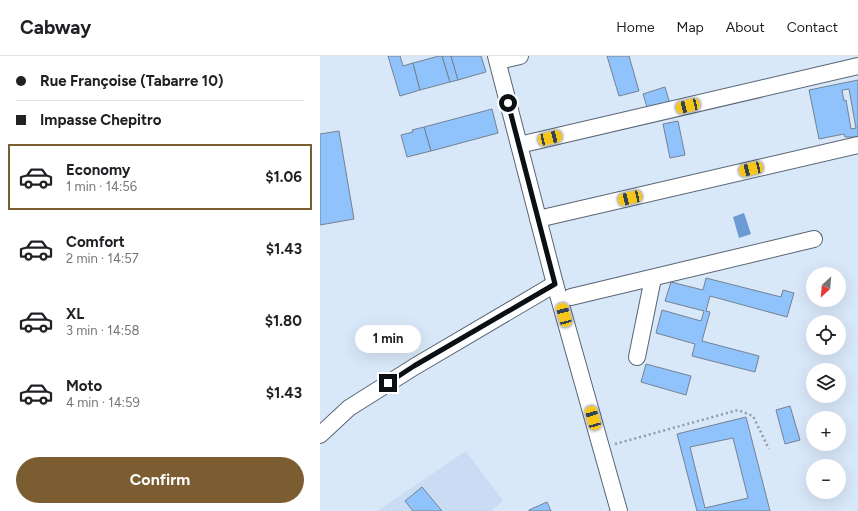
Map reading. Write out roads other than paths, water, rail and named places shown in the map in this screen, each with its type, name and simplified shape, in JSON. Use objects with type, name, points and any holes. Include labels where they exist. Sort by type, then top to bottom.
[{"type":"street","points":[[520,56],[497,59],[555,284],[619,511]]},
{"type":"street","points":[[519,145],[858,66]]},
{"type":"street","points":[[538,219],[858,145]]},
{"type":"street","points":[[571,297],[814,239]]},
{"type":"street","points":[[637,357],[653,278]]},
{"type":"street","points":[[320,435],[349,408],[414,366],[555,284]]},
{"type":"water","points":[[744,213],[751,234],[739,238],[733,217]]}]
